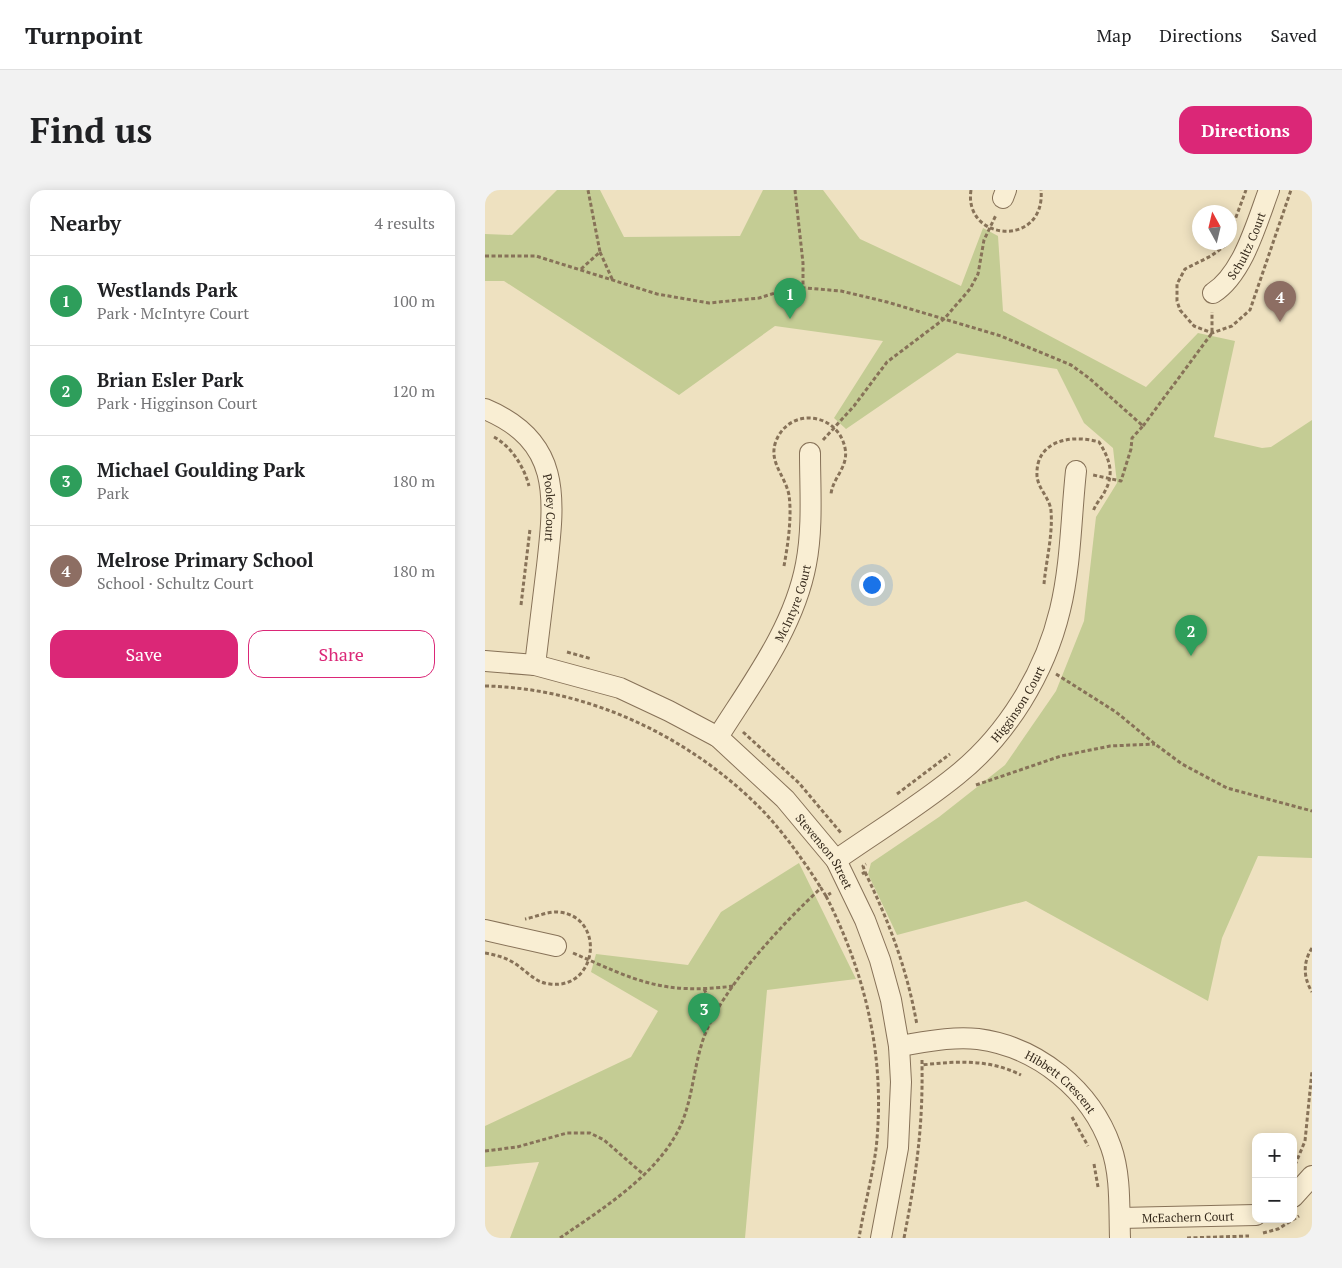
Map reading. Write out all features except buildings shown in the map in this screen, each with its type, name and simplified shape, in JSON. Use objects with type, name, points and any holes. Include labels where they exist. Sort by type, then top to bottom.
[{"type":"street","name":"Schultz Court","points":[[1213,293],[1220,289],[1245,253],[1269,190]]},
{"type":"street","name":"Pooley Court","points":[[485,409],[515,424],[529,437],[545,465],[550,481],[553,516],[535,664]]},
{"type":"street","name":"McIntyre Court","points":[[718,738],[781,635],[800,588],[809,540],[810,453]]},
{"type":"street","name":"Higginson Court","points":[[836,860],[958,775],[1001,730],[1024,699],[1041,665],[1052,636],[1065,585],[1076,471]]},
{"type":"street","name":"Stevenson Street","points":[[485,661],[535,664],[620,688],[669,711],[718,738],[785,800],[836,860],[865,920],[880,960],[891,1000],[899,1046],[901,1082],[898,1148],[881,1238]]},
{"type":"street","points":[[485,930],[556,946]]},
{"type":"street","name":"Hibbett Crescent","points":[[899,1046],[922,1034],[949,1039],[978,1039],[1010,1046],[1041,1059],[1071,1084],[1093,1111],[1111,1147],[1118,1184],[1120,1228]]},
{"type":"street","points":[[1297,1193],[1312,1176]]},
{"type":"street","name":"McEachern Court","points":[[1120,1228],[1252,1215]]},
{"type":"path","points":[[588,190],[601,252],[613,281]]},
{"type":"path","points":[[795,190],[802,254],[803,287]]},
{"type":"path","points":[[1237,216],[1247,190]]},
{"type":"path","points":[[810,453],[836,427],[887,362],[944,319],[970,289],[977,274],[984,240],[1005,194]]},
{"type":"path","points":[[580,270],[601,252]]},
{"type":"path","points":[[485,256],[536,256],[657,294],[709,303],[759,298],[779,290],[803,287],[850,293],[1001,336],[1071,365],[1089,378],[1143,426]]},
{"type":"path","points":[[1076,471],[1121,481],[1131,449],[1132,438],[1212,333],[1213,293]]},
{"type":"path","points":[[491,436],[509,449],[517,460],[531,494]]},
{"type":"path","points":[[1043,594],[1051,511],[1037,476],[1039,460],[1050,446],[1079,437],[1099,442],[1108,457],[1111,468],[1110,479],[1092,514]]},
{"type":"path","points":[[520,614],[530,525]]},
{"type":"path","points":[[1041,665],[1116,712],[1182,764],[1227,788],[1312,811]]},
{"type":"path","points":[[1053,683],[1061,668]]},
{"type":"path","points":[[485,686],[571,698],[646,726],[692,753],[732,783],[764,812],[800,854],[826,896],[859,970],[873,1026],[879,1076],[876,1149],[859,1238]]},
{"type":"path","points":[[979,783],[1061,756],[1111,746],[1155,744]]},
{"type":"path","points":[[890,799],[951,753]]},
{"type":"path","points":[[971,789],[985,777]]},
{"type":"path","points":[[841,833],[849,828]]},
{"type":"path","points":[[826,896],[865,872],[863,866],[871,861]]},
{"type":"path","points":[[560,1238],[619,1196],[662,1156],[678,1132],[690,1096],[698,1055],[716,1012],[733,986],[793,914],[821,888]]},
{"type":"path","points":[[556,946],[637,981],[660,987],[704,990],[733,986]]},
{"type":"path","points":[[1312,948],[1305,964],[1308,985],[1312,992]]},
{"type":"path","points":[[704,990],[716,1012]]},
{"type":"path","points":[[922,1034],[922,1065],[975,1061],[1009,1069],[1024,1076]]},
{"type":"path","points":[[1297,1159],[1305,1141],[1312,1070]]},
{"type":"path","points":[[1065,1109],[1091,1153]]},
{"type":"path","points":[[485,1151],[517,1147],[567,1133],[590,1133],[604,1140],[643,1174]]},
{"type":"path","points":[[1093,1159],[1099,1196]]},
{"type":"green space","points":[[557,190],[600,190],[624,237],[740,236],[763,190],[823,190],[860,239],[961,286],[983,228],[998,236],[1003,311],[1146,387],[1198,333],[1235,341],[1214,437],[1262,448],[1271,447],[1312,420],[1312,858],[1258,856],[1222,938],[1208,1001],[1026,901],[897,935],[868,874],[871,863],[939,817],[1005,765],[1056,691],[1084,621],[1096,517],[1117,483],[1113,448],[1084,423],[1057,369],[957,353],[846,429],[834,418],[883,341],[775,326],[679,395],[504,281],[485,281],[485,234],[512,235]]},
{"type":"green space","points":[[799,863],[856,979],[767,990],[745,1238],[510,1238],[539,1162],[485,1167],[485,1126],[631,1057],[658,1011],[591,972],[596,954],[688,965],[721,912]]},
{"type":"place","name":"Westlands Park","points":[[790,319]]},
{"type":"place","name":"Melrose Primary School","points":[[1280,322]]},
{"type":"place","name":"Brian Esler Park","points":[[1191,656]]},
{"type":"place","name":"Michael Goulding Park","points":[[704,1034]]}]
